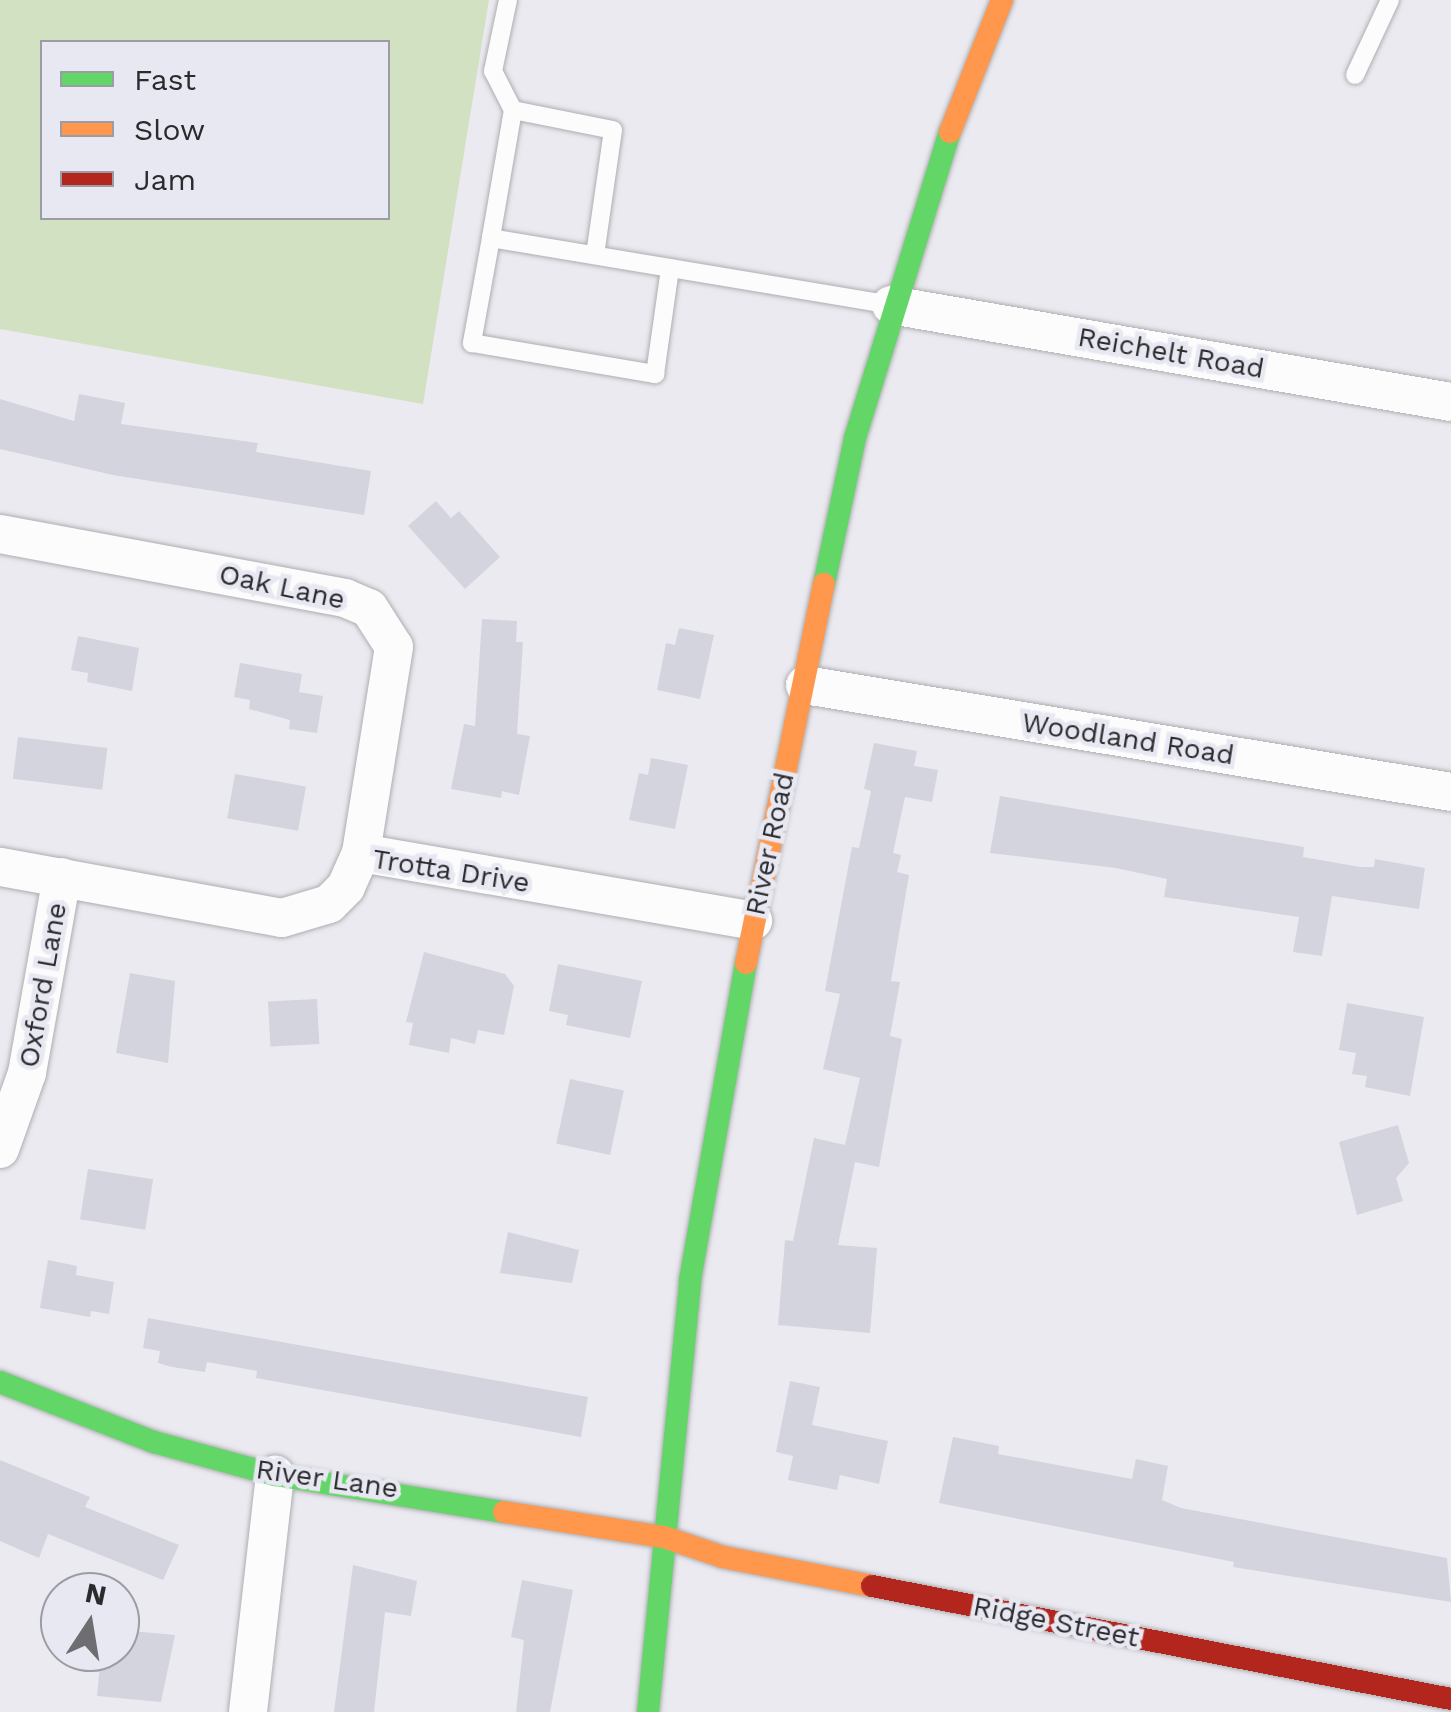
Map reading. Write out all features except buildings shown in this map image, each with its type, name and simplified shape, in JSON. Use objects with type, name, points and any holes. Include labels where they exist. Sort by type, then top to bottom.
[{"type":"main road","name":"River Road","points":[[648,1712],[703,1183],[753,921],[854,438],[891,305],[1002,0]]},
{"type":"main road","name":"River Lane","points":[[0,1382],[154,1442],[275,1475],[664,1537]]},
{"type":"main road","name":"Ridge Street","points":[[664,1537],[723,1557],[1451,1699]]},
{"type":"street","name":"Reichelt Road","points":[[891,305],[1451,402]]},
{"type":"street","name":"Oak Lane","points":[[0,534],[345,598],[370,608],[394,647],[361,853]]},
{"type":"street","name":"Woodland Road","points":[[805,685],[1451,792]]},
{"type":"street","name":"Trotta Drive","points":[[0,866],[282,918],[328,904],[346,886],[361,853],[753,921]]},
{"type":"street","name":"Oxford Lane","points":[[0,1150],[27,1073],[62,877]]},
{"type":"street","points":[[248,1712],[275,1475]]},
{"type":"lane","points":[[1355,75],[1390,0]]},
{"type":"lane","points":[[506,6],[493,72],[512,110],[472,343],[655,374],[670,268]]},
{"type":"lane","points":[[512,110],[613,130],[595,255]]},
{"type":"lane","points":[[491,238],[891,305]]},
{"type":"green space","points":[[0,0],[489,0],[423,404],[0,329]]},
{"type":"traffic: fast","points":[[824,584],[855,438],[950,132]]},
{"type":"traffic: fast","points":[[648,1712],[690,1280],[746,963]]},
{"type":"traffic: fast","points":[[0,1382],[154,1442],[275,1475],[504,1512]]},
{"type":"traffic: slow","points":[[950,132],[1002,0]]},
{"type":"traffic: slow","points":[[746,963],[824,584]]},
{"type":"traffic: slow","points":[[504,1512],[664,1537],[723,1557],[872,1586]]},
{"type":"traffic: jam","points":[[872,1586],[1451,1699]]}]
